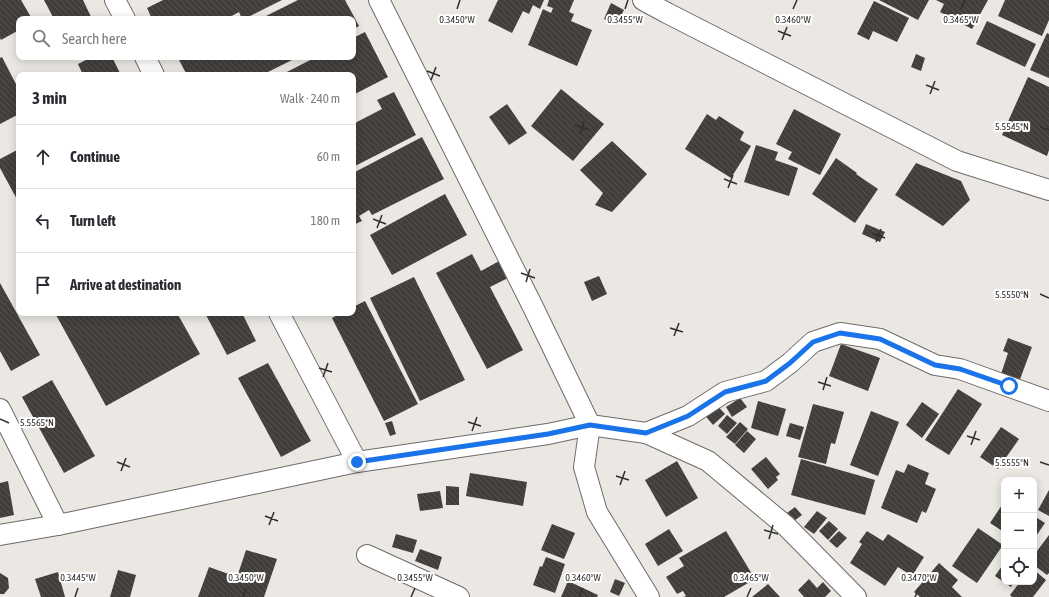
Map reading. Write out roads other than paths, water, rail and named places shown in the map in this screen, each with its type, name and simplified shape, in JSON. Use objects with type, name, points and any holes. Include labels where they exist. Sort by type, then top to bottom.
[{"type":"street","points":[[115,0],[123,16]]},
{"type":"street","points":[[379,0],[534,309],[590,425],[584,467],[597,512],[650,597]]},
{"type":"street","points":[[643,0],[957,161],[1049,190]]},
{"type":"street","points":[[146,60],[152,72]]},
{"type":"street","points":[[281,316],[357,462]]},
{"type":"street","points":[[646,433],[688,416],[725,392],[766,381],[790,363],[813,342],[840,333],[880,339],[935,365],[960,369],[1049,401]]},
{"type":"street","points":[[0,409],[58,525]]},
{"type":"street","points":[[0,535],[58,525],[357,462],[548,434],[590,425],[646,433],[708,461],[786,526],[856,597]]},
{"type":"street","points":[[367,555],[459,597]]}]
